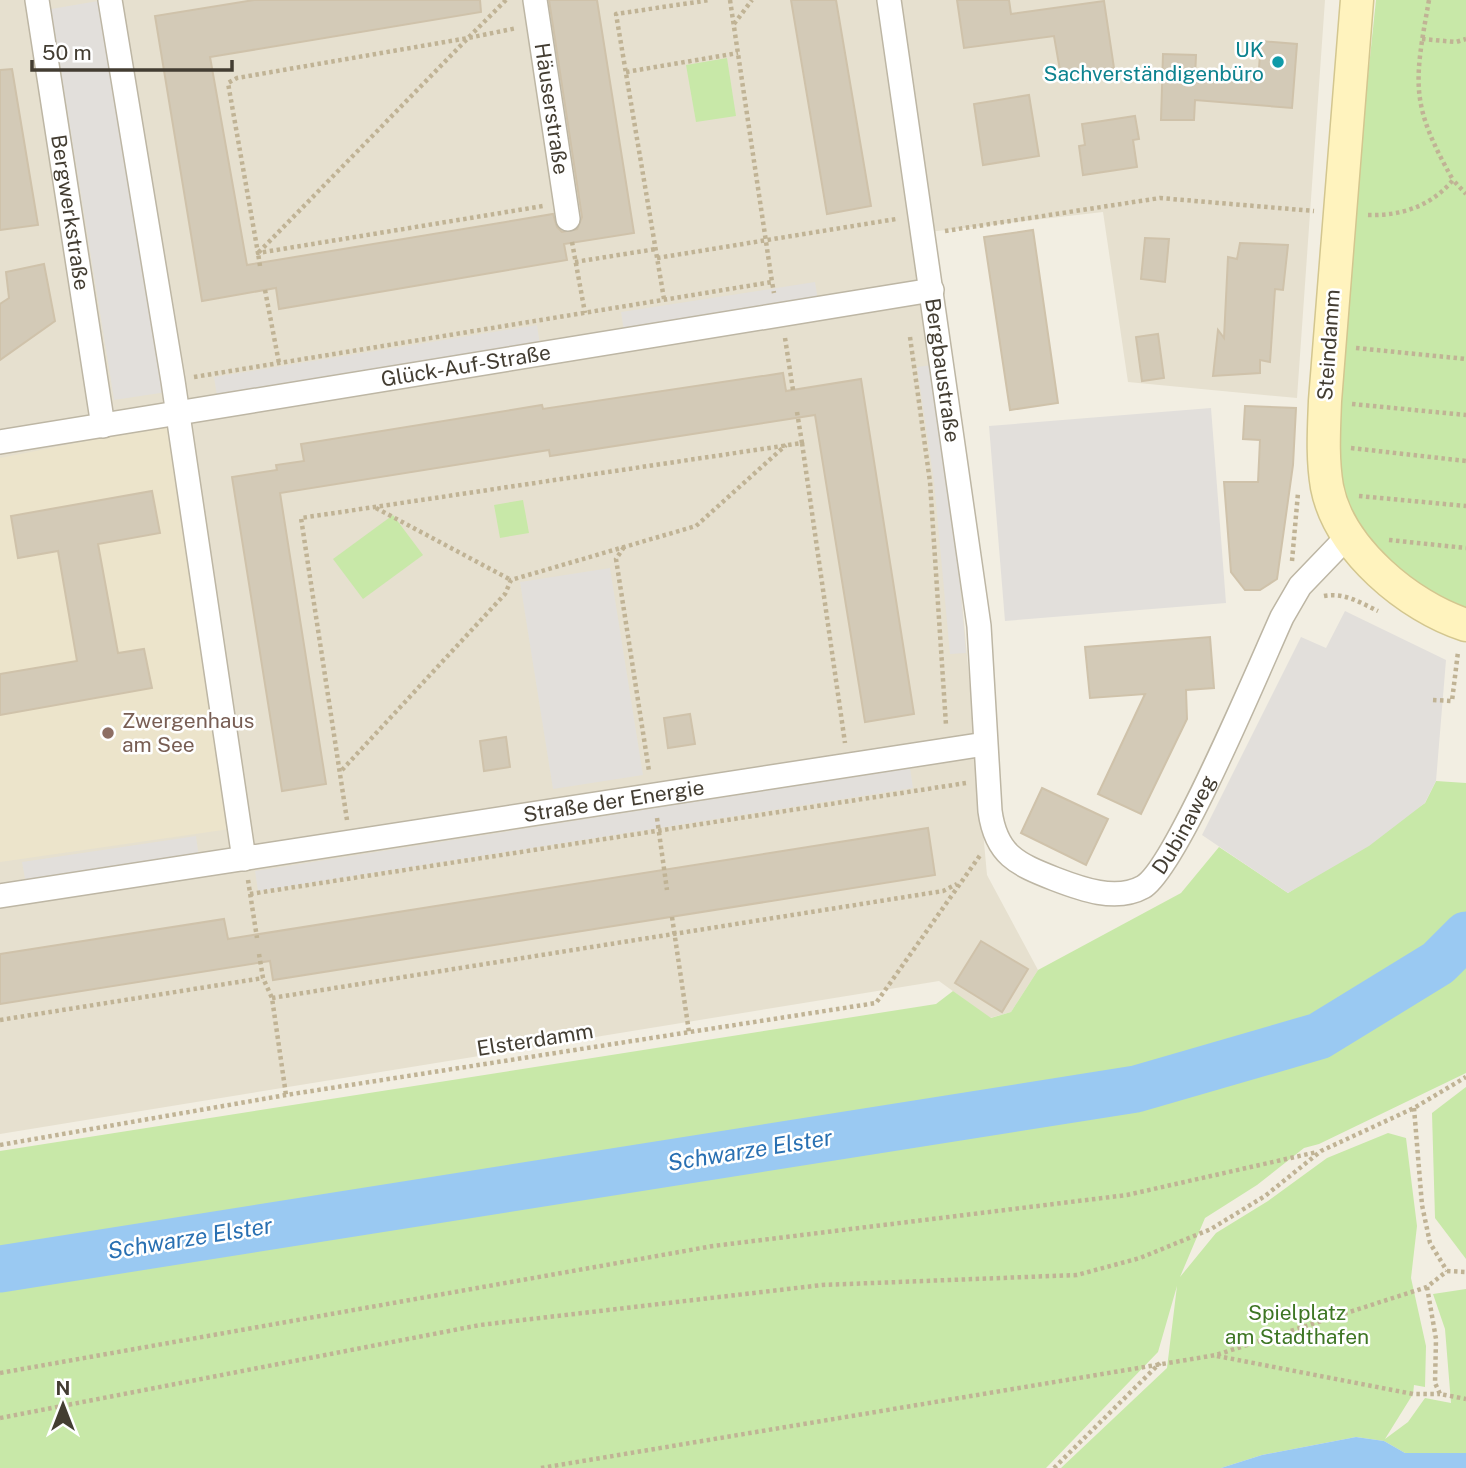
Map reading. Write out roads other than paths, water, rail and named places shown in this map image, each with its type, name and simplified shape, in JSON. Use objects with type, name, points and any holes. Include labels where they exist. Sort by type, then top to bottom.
[{"type":"street","name":"Bergwerkstraße","points":[[37,0],[103,426]]},
{"type":"street","points":[[110,0],[173,380],[244,859]]},
{"type":"street","name":"Häuserstraße","points":[[535,0],[568,219]]},
{"type":"street","name":"Bergbaustraße","points":[[889,0],[979,626],[985,744]]},
{"type":"street","name":"Steindamm","points":[[1357,0],[1353,214],[1345,403],[1323,447],[1327,489],[1349,535],[1389,582],[1432,612],[1463,624]]},
{"type":"street","name":"Glück-Auf-Straße","points":[[0,442],[178,416],[932,290]]},
{"type":"street","name":"Dubinaweg","points":[[985,744],[996,841],[1007,855],[1081,889],[1105,894],[1128,892],[1153,879],[1186,823],[1282,617],[1300,586],[1349,535]]},
{"type":"street","name":"Straße der Energie","points":[[0,896],[985,744]]},
{"type":"water","points":[[1356,1437],[1384,1441],[1405,1453],[1466,1453],[1466,1468],[1221,1468],[1262,1455]]},
{"type":"waterway","name":"Schwarze Elster","points":[[0,1269],[1136,1089],[1319,1036],[1438,963],[1466,935]]},
{"type":"place","name":"UK Sachverständigenbüro","points":[[1278,62]]},
{"type":"place","name":"Zwergenhaus am See","points":[[108,733]]},
{"type":"park label","name":"Spielplatz am Stadthafen","points":[[1297,1325]]}]
